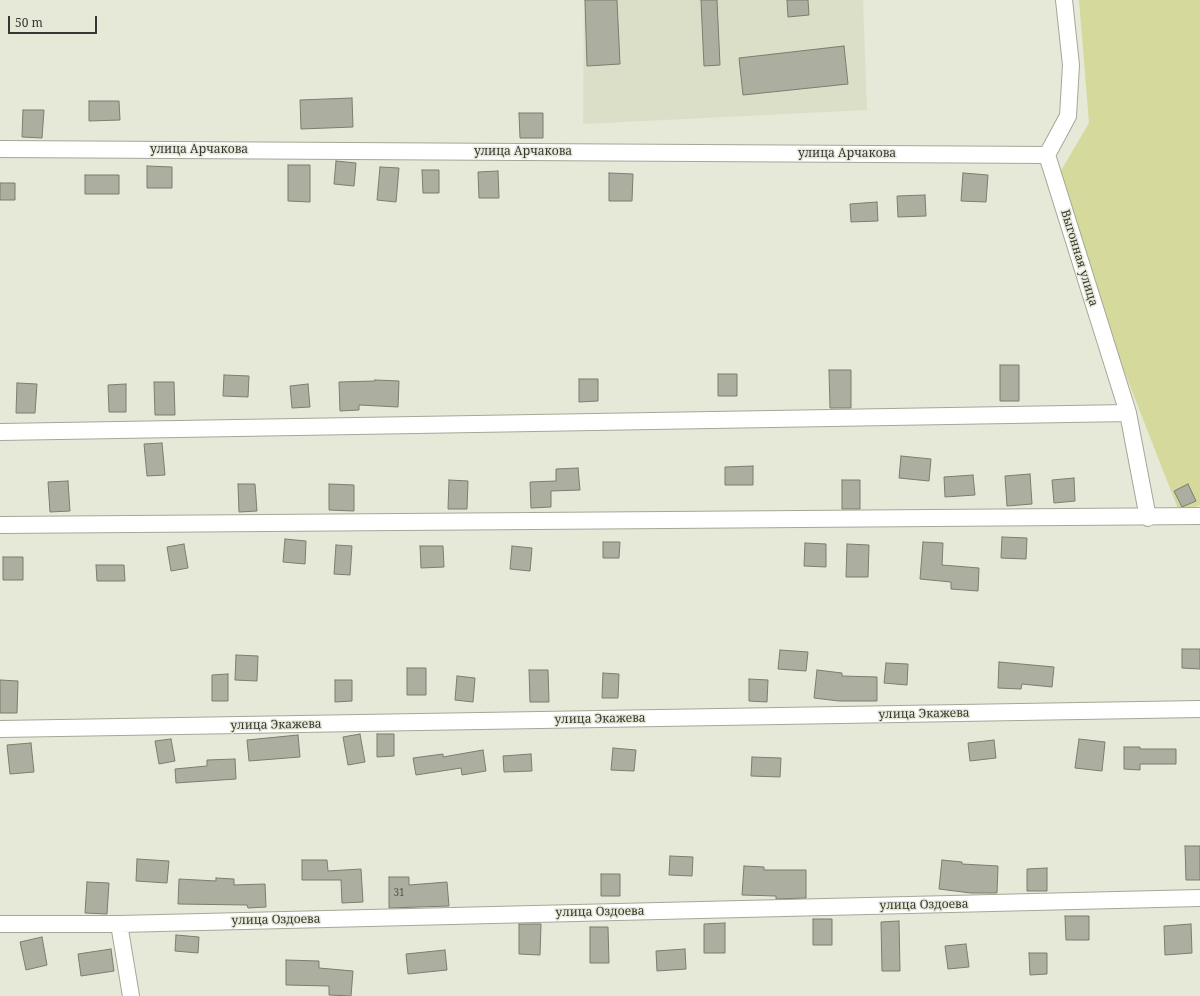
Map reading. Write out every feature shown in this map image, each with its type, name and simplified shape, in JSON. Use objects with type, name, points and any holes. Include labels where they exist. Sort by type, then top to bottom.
[{"type":"street","points":[[1047,155],[1068,116],[1071,65],[1064,0]]},
{"type":"street","name":"улица Арчакова","points":[[0,149],[1047,155]]},
{"type":"street","name":"Выгонная улица","points":[[1047,155],[1128,413],[1148,518]]},
{"type":"street","points":[[0,432],[1128,413]]},
{"type":"street","points":[[0,525],[1148,518],[1200,516]]},
{"type":"street","name":"улица Экажева","points":[[0,729],[1200,709]]},
{"type":"street","name":"улица Оздоева","points":[[0,924],[119,924],[1200,898]]},
{"type":"street","points":[[119,924],[131,996]]},
{"type":"shaded area","points":[[584,0],[863,0],[867,110],[583,124]]},
{"type":"green space","points":[[1079,0],[1200,0],[1200,505],[1180,514],[1052,186],[1089,123]]},
{"type":"building","points":[[585,0],[617,0],[620,64],[587,66]]},
{"type":"building","points":[[701,0],[717,0],[720,65],[704,66]]},
{"type":"building","points":[[787,0],[808,0],[809,15],[788,17]]},
{"type":"building","points":[[844,46],[848,84],[743,95],[739,58]]},
{"type":"building","points":[[352,98],[353,127],[301,129],[300,100]]},
{"type":"building","points":[[89,101],[119,101],[120,120],[89,121]]},
{"type":"building","points":[[23,110],[44,110],[42,138],[22,137]]},
{"type":"building","points":[[519,113],[543,113],[543,138],[520,138]]},
{"type":"building","points":[[336,161],[356,163],[354,186],[334,184]]},
{"type":"building","points":[[288,165],[310,165],[310,202],[288,201]]},
{"type":"building","points":[[147,166],[172,167],[172,188],[147,188]]},
{"type":"building","points":[[380,167],[399,168],[396,202],[377,200]]},
{"type":"building","points":[[422,170],[439,170],[439,193],[423,193]]},
{"type":"building","points":[[498,171],[499,198],[479,198],[478,172]]},
{"type":"building","points":[[609,173],[633,174],[632,201],[609,201]]},
{"type":"building","points":[[963,173],[988,175],[986,202],[961,201]]},
{"type":"building","points":[[85,175],[119,175],[119,194],[85,194]]},
{"type":"building","points":[[0,183],[15,183],[15,200],[0,200]]},
{"type":"building","points":[[925,195],[926,216],[898,217],[897,196]]},
{"type":"building","points":[[877,202],[878,221],[851,222],[850,204]]},
{"type":"building","points":[[1000,365],[1019,365],[1019,401],[1000,401]]},
{"type":"building","points":[[829,370],[851,370],[851,408],[830,408]]},
{"type":"building","points":[[718,374],[737,374],[737,396],[718,396]]},
{"type":"building","points":[[224,375],[249,376],[248,397],[223,396]]},
{"type":"building","points":[[579,379],[598,379],[598,401],[579,402]]},
{"type":"building","points":[[375,380],[399,381],[398,407],[359,405],[359,410],[340,411],[339,382]]},
{"type":"building","points":[[154,382],[174,382],[175,415],[155,415]]},
{"type":"building","points":[[17,383],[37,384],[35,413],[16,413]]},
{"type":"building","points":[[126,384],[126,412],[109,412],[108,385]]},
{"type":"building","points":[[308,384],[310,407],[292,408],[290,386]]},
{"type":"building","points":[[162,443],[165,475],[147,476],[144,444]]},
{"type":"building","points":[[901,456],[931,459],[929,481],[899,478]]},
{"type":"building","points":[[753,466],[753,485],[725,485],[725,467]]},
{"type":"building","points":[[578,468],[580,490],[551,491],[551,507],[531,508],[530,482],[556,481],[556,469]]},
{"type":"building","points":[[1030,474],[1032,504],[1007,506],[1005,476]]},
{"type":"building","points":[[973,475],[975,495],[945,497],[944,477]]},
{"type":"building","points":[[1074,478],[1075,501],[1054,503],[1052,480]]},
{"type":"building","points":[[449,480],[468,481],[467,509],[448,509]]},
{"type":"building","points":[[842,480],[860,480],[860,509],[842,509]]},
{"type":"building","points":[[68,481],[70,511],[50,512],[48,482]]},
{"type":"building","points":[[238,484],[255,484],[257,511],[239,512]]},
{"type":"building","points":[[329,484],[354,485],[354,511],[329,510]]},
{"type":"building","points":[[1188,484],[1196,501],[1182,507],[1174,491]]},
{"type":"building","points":[[1002,537],[1027,538],[1026,559],[1001,558]]},
{"type":"building","points":[[285,539],[306,541],[305,564],[283,562]]},
{"type":"building","points":[[603,542],[620,542],[619,558],[603,558]]},
{"type":"building","points":[[923,542],[943,543],[942,565],[979,568],[978,591],[951,589],[951,582],[920,579]]},
{"type":"building","points":[[805,543],[826,544],[826,567],[804,566]]},
{"type":"building","points":[[184,544],[188,568],[171,571],[167,547]]},
{"type":"building","points":[[847,544],[869,545],[868,577],[846,577]]},
{"type":"building","points":[[336,545],[352,546],[350,575],[334,574]]},
{"type":"building","points":[[420,546],[443,546],[444,567],[421,568]]},
{"type":"building","points":[[512,546],[532,548],[530,571],[510,569]]},
{"type":"building","points":[[3,557],[23,557],[23,580],[3,580]]},
{"type":"building","points":[[96,565],[124,565],[125,581],[97,581]]},
{"type":"building","points":[[1182,649],[1200,649],[1200,669],[1182,668]]},
{"type":"building","points":[[780,650],[808,652],[806,671],[778,669]]},
{"type":"building","points":[[236,655],[258,656],[257,681],[235,680]]},
{"type":"building","points":[[999,662],[1054,667],[1052,687],[1022,684],[1021,689],[998,688]]},
{"type":"building","points":[[886,663],[908,664],[907,685],[884,683]]},
{"type":"building","points":[[407,668],[426,668],[426,695],[407,695]]},
{"type":"building","points":[[529,670],[548,670],[549,702],[530,702]]},
{"type":"building","points":[[817,670],[842,673],[842,676],[877,677],[877,701],[839,701],[814,698]]},
{"type":"building","points":[[603,673],[619,674],[618,698],[602,698]]},
{"type":"building","points":[[228,674],[228,701],[212,701],[212,675]]},
{"type":"building","points":[[457,676],[475,678],[473,702],[455,700]]},
{"type":"building","points":[[749,679],[768,680],[767,702],[749,701]]},
{"type":"building","points":[[0,680],[18,681],[17,713],[0,713]]},
{"type":"building","points":[[335,680],[352,680],[352,701],[335,702]]},
{"type":"building","points":[[360,734],[365,762],[348,765],[343,737]]},
{"type":"building","points":[[377,734],[394,734],[394,756],[377,757]]},
{"type":"building","points":[[298,735],[300,757],[249,761],[247,740]]},
{"type":"building","points":[[171,739],[175,761],[159,764],[155,741]]},
{"type":"building","points":[[1079,739],[1105,742],[1102,771],[1075,768]]},
{"type":"building","points":[[994,740],[996,758],[970,761],[968,743]]},
{"type":"building","points":[[31,743],[34,772],[10,774],[7,745]]},
{"type":"building","points":[[1124,747],[1140,747],[1140,749],[1176,749],[1176,764],[1140,764],[1140,770],[1124,769]]},
{"type":"building","points":[[613,748],[636,750],[634,771],[611,770]]},
{"type":"building","points":[[483,750],[486,771],[462,775],[461,768],[416,775],[413,758],[443,754],[443,757]]},
{"type":"building","points":[[531,754],[532,771],[504,772],[503,756]]},
{"type":"building","points":[[752,757],[781,758],[780,777],[751,776]]},
{"type":"building","points":[[235,759],[236,779],[176,783],[175,769],[207,766],[207,760]]},
{"type":"building","points":[[1185,846],[1200,846],[1200,880],[1186,880]]},
{"type":"building","points":[[670,856],[693,857],[692,876],[669,875]]},
{"type":"building","points":[[137,859],[169,861],[167,883],[136,881]]},
{"type":"building","points":[[302,860],[327,860],[328,871],[361,869],[363,902],[342,903],[341,880],[302,880]]},
{"type":"building","points":[[942,860],[962,862],[962,864],[998,866],[997,893],[971,893],[939,889]]},
{"type":"building","points":[[744,866],[764,867],[764,870],[806,870],[806,898],[776,899],[776,896],[742,895]]},
{"type":"building","points":[[1047,868],[1047,891],[1027,891],[1027,869]]},
{"type":"building","points":[[601,874],[620,874],[620,896],[601,896]]},
{"type":"building","points":[[389,877],[409,877],[409,885],[447,882],[449,906],[389,908]]},
{"type":"building","points":[[216,878],[234,879],[234,885],[265,884],[266,907],[248,908],[247,905],[178,904],[179,879],[216,881]]},
{"type":"building","points":[[87,882],[109,883],[107,914],[85,913]]},
{"type":"building","points":[[1065,916],[1089,916],[1089,940],[1066,940]]},
{"type":"building","points":[[813,919],[832,919],[832,945],[813,945]]},
{"type":"building","points":[[899,921],[900,971],[882,971],[881,922]]},
{"type":"building","points":[[725,923],[725,953],[704,953],[704,924]]},
{"type":"building","points":[[519,924],[541,924],[540,955],[519,954]]},
{"type":"building","points":[[1191,924],[1192,953],[1165,955],[1164,926]]},
{"type":"building","points":[[590,927],[608,927],[609,963],[590,963]]},
{"type":"building","points":[[176,935],[199,937],[198,953],[175,951]]},
{"type":"building","points":[[42,937],[47,965],[26,970],[20,942]]},
{"type":"building","points":[[966,944],[969,967],[948,969],[945,946]]},
{"type":"building","points":[[111,949],[114,971],[81,976],[78,954]]},
{"type":"building","points":[[685,949],[686,969],[657,971],[656,951]]},
{"type":"building","points":[[445,950],[447,970],[408,974],[406,954]]},
{"type":"building","points":[[1029,953],[1047,953],[1047,974],[1030,975]]},
{"type":"building","points":[[286,960],[319,961],[319,968],[353,971],[351,996],[329,995],[329,986],[286,985]]}]
